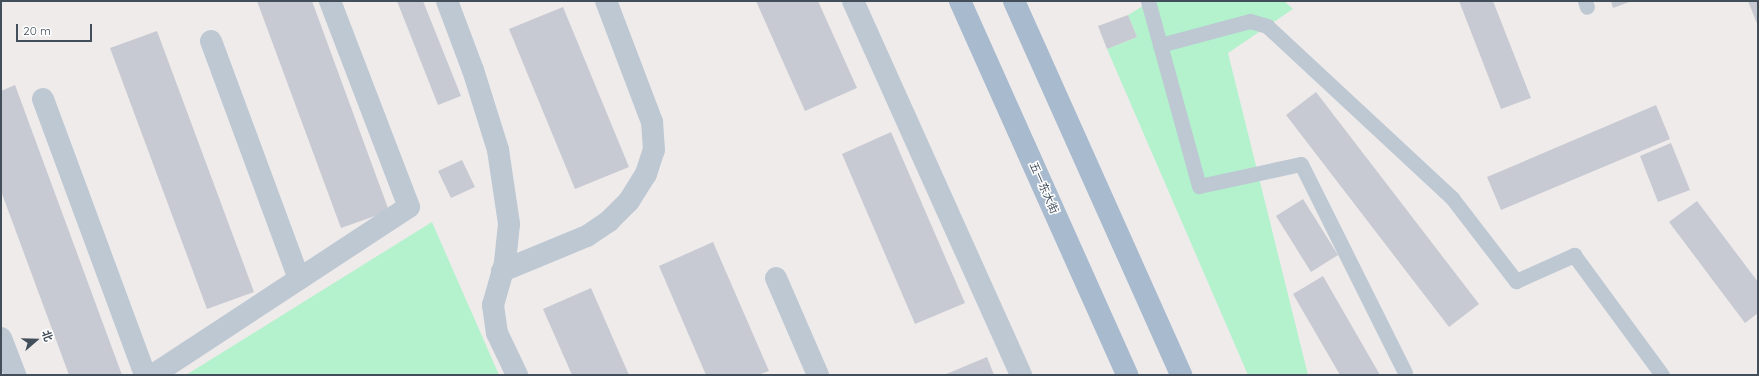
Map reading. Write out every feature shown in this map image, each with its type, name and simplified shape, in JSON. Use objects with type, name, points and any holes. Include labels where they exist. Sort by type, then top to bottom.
[{"type":"main road","name":"五一东大街","points":[[960,1],[1127,375]]},
{"type":"main road","points":[[1014,1],[1181,375]]},
{"type":"street","points":[[153,375],[409,207],[330,1]]},
{"type":"street","points":[[447,1],[473,70],[498,150],[509,224],[502,271],[493,305],[497,333],[517,375]]},
{"type":"street","points":[[502,271],[587,236],[609,221],[629,201],[646,174],[654,150],[652,122],[606,1]]},
{"type":"street","points":[[853,1],[1021,375]]},
{"type":"street","points":[[211,41],[300,279]]},
{"type":"street","points":[[43,99],[145,375]]},
{"type":"street","points":[[776,278],[818,375]]},
{"type":"street","points":[[1,338],[15,375]]},
{"type":"lane","points":[[1148,1],[1199,186],[1301,164],[1405,373]]},
{"type":"lane","points":[[1160,46],[1250,21],[1267,26],[1452,198],[1516,281],[1574,255],[1662,375]]},
{"type":"green space","points":[[1151,1],[1284,1],[1293,9],[1228,53],[1308,375],[1248,375],[1107,49],[1137,37],[1128,15]]},
{"type":"green space","points":[[432,222],[499,375],[186,375]]},
{"type":"building","points":[[257,1],[312,1],[389,211],[341,228]]},
{"type":"building","points":[[397,1],[423,1],[461,96],[438,105]]},
{"type":"building","points":[[756,1],[818,1],[857,88],[805,111]]},
{"type":"building","points":[[1459,1],[1493,1],[1531,98],[1501,109]]},
{"type":"building","points":[[1611,1],[1632,1],[1613,8]]},
{"type":"building","points":[[1748,1],[1758,1],[1758,26]]},
{"type":"building","points":[[563,7],[629,167],[575,189],[509,29]]},
{"type":"building","points":[[1128,15],[1137,37],[1107,49],[1098,26]]},
{"type":"building","points":[[157,31],[254,292],[207,309],[110,48]]},
{"type":"building","points":[[15,85],[122,375],[69,375],[1,191],[1,91]]},
{"type":"building","points":[[1316,92],[1479,304],[1449,327],[1286,115]]},
{"type":"building","points":[[1656,105],[1670,139],[1501,210],[1487,177]]},
{"type":"building","points":[[891,132],[965,303],[915,324],[842,154]]},
{"type":"building","points":[[1671,143],[1690,190],[1658,202],[1640,156]]},
{"type":"building","points":[[462,160],[475,187],[451,198],[438,171]]},
{"type":"building","points":[[1303,199],[1338,255],[1311,272],[1276,216]]},
{"type":"building","points":[[1697,201],[1758,282],[1758,313],[1745,323],[1669,222]]},
{"type":"building","points":[[713,242],[769,371],[758,375],[706,375],[659,266]]},
{"type":"building","points":[[1323,276],[1380,375],[1340,375],[1293,294]]},
{"type":"building","points":[[591,288],[629,375],[572,375],[543,309]]},
{"type":"building","points":[[987,357],[994,375],[944,375]]}]
